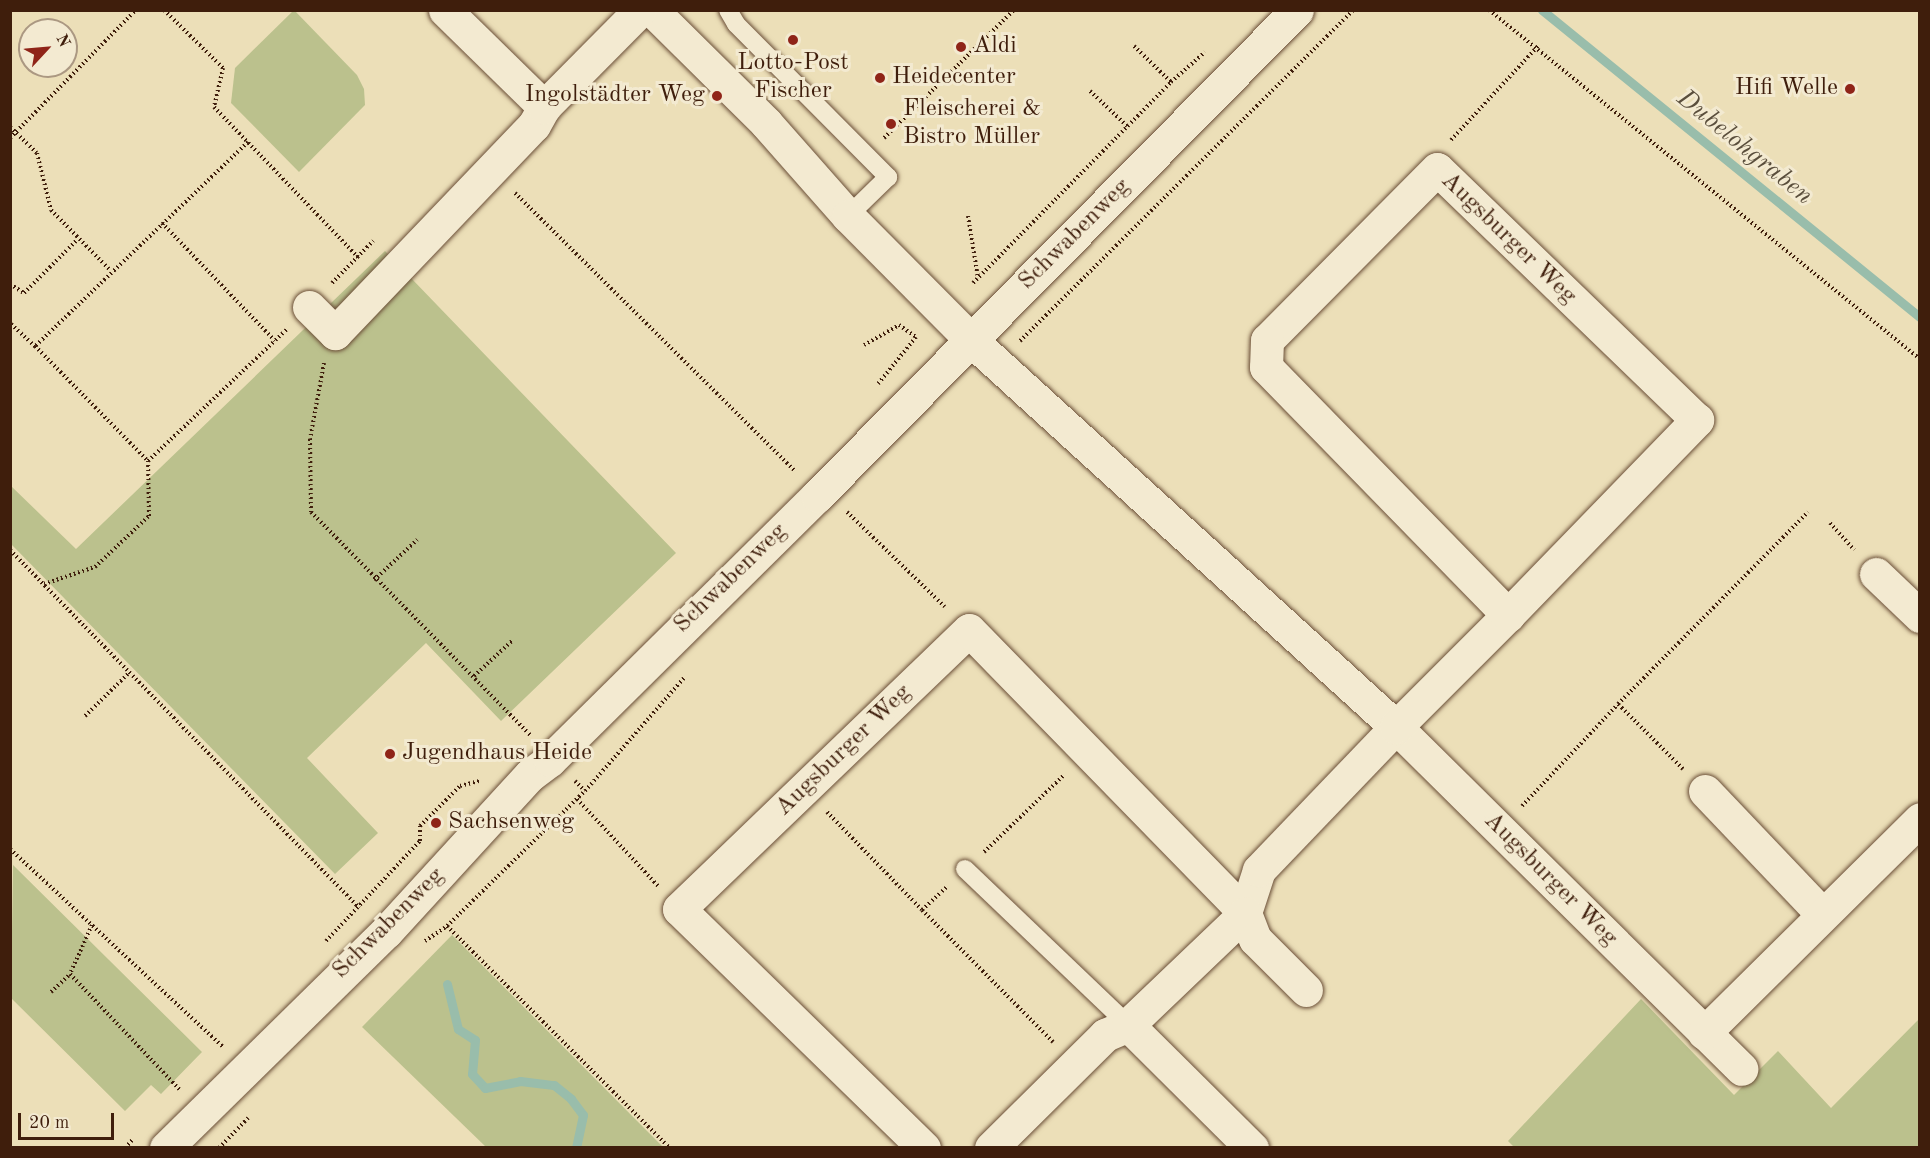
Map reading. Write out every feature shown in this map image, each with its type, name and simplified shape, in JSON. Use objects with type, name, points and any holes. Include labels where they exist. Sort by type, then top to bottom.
[{"type":"street","points":[[445,10],[544,107]]},
{"type":"street","points":[[309,307],[335,333],[385,285],[534,124],[544,107],[640,10]]},
{"type":"street","points":[[652,10],[766,123],[848,216],[971,340]]},
{"type":"street","name":"Schwabenweg","points":[[166,1148],[386,932],[530,775],[550,760],[817,496],[1297,10]]},
{"type":"street","name":"Augsburger Weg","points":[[991,1148],[1105,1035],[1128,1025],[1245,913],[1259,870],[1396,727],[1508,615],[1697,420],[1437,169],[1267,340],[1266,367],[1508,615]]},
{"type":"street","name":"Augsburger Weg","points":[[971,340],[1396,727],[1742,1069]]},
{"type":"street","points":[[1876,574],[1920,616]]},
{"type":"street","points":[[969,630],[1245,913],[1255,939],[1306,990]]},
{"type":"street","name":"Augsburger Weg","points":[[680,909],[969,630]]},
{"type":"street","points":[[1705,791],[1822,914]]},
{"type":"street","points":[[1704,1033],[1920,819]]},
{"type":"street","points":[[680,909],[924,1148]]},
{"type":"street","points":[[1128,1025],[1252,1148]]},
{"type":"lane","points":[[728,10],[736,24],[888,177],[848,216]]},
{"type":"lane","points":[[965,869],[1128,1025]]},
{"type":"path","points":[[10,138],[136,10]]},
{"type":"path","points":[[164,10],[223,68],[214,107],[385,285]]},
{"type":"path","points":[[867,155],[1014,10]]},
{"type":"path","points":[[997,365],[1353,10]]},
{"type":"path","points":[[1489,10],[1538,46],[1920,359]]},
{"type":"path","points":[[1134,46],[1171,82]]},
{"type":"path","points":[[973,283],[1171,82],[1212,46]]},
{"type":"path","points":[[1437,169],[1437,154],[1538,46]]},
{"type":"path","points":[[1090,91],[1127,126]]},
{"type":"path","points":[[10,127],[37,153],[51,210],[110,270]]},
{"type":"path","points":[[35,346],[110,270],[248,142]]},
{"type":"path","points":[[491,169],[817,496],[848,513],[969,630]]},
{"type":"path","points":[[968,216],[978,278]]},
{"type":"path","points":[[162,224],[275,341]]},
{"type":"path","points":[[10,284],[24,293],[78,239]]},
{"type":"path","points":[[148,461],[275,341],[375,240]]},
{"type":"path","points":[[11,324],[148,461],[149,516],[95,567],[45,584]]},
{"type":"path","points":[[864,345],[899,325],[916,337]]},
{"type":"path","points":[[335,333],[328,340],[310,439],[311,512],[374,580],[474,676],[550,760],[585,791]]},
{"type":"path","points":[[839,521],[855,506]]},
{"type":"path","points":[[1499,831],[1618,704],[1808,512]]},
{"type":"path","points":[[374,580],[417,540]]},
{"type":"path","points":[[10,550],[386,932]]},
{"type":"path","points":[[474,676],[513,640]]},
{"type":"path","points":[[85,716],[130,672]]},
{"type":"path","points":[[421,944],[447,926],[585,791],[687,674]]},
{"type":"path","points":[[1618,704],[1705,791]]},
{"type":"path","points":[[922,910],[1088,752]]},
{"type":"path","points":[[805,790],[1075,1064]]},
{"type":"path","points":[[577,799],[680,909]]},
{"type":"path","points":[[10,849],[245,1070]]},
{"type":"path","points":[[51,992],[70,974],[92,925]]},
{"type":"path","points":[[447,926],[670,1148]]},
{"type":"path","points":[[70,974],[172,1082]]},
{"type":"path","points":[[219,1148],[251,1114]]},
{"type":"green space","points":[[294,10],[357,75],[364,89],[365,105],[299,172],[231,103],[235,68]]},
{"type":"green space","points":[[385,251],[676,553],[501,721],[426,643],[307,758],[378,833],[335,874],[11,544],[10,485],[76,549]]},
{"type":"green space","points":[[13,865],[202,1052],[161,1094],[151,1085],[125,1111],[11,998]]},
{"type":"green space","points":[[452,935],[663,1147],[486,1147],[362,1027]]},
{"type":"green space","points":[[1641,999],[1734,1095],[1778,1051],[1831,1108],[1919,1019],[1919,1147],[1515,1148],[1508,1141]]},
{"type":"waterway","name":"Dubelohgraben","points":[[1542,10],[1920,317]]},
{"type":"waterway","points":[[447,984],[458,1029],[475,1040],[472,1074],[485,1088],[520,1081],[554,1085],[571,1099],[583,1115],[576,1148]]},
{"type":"place","name":"Lotto-Post Fischer","points":[[793,40]]},
{"type":"place","name":"Aldi","points":[[961,47]]},
{"type":"place","name":"Heidecenter","points":[[880,78]]},
{"type":"place","name":"Hifi Welle","points":[[1850,89]]},
{"type":"place","name":"Ingolstädter Weg","points":[[717,96]]},
{"type":"place","name":"Fleischerei & Bistro Müller","points":[[891,124]]},
{"type":"place","name":"Jugendhaus Heide","points":[[390,754]]},
{"type":"place","name":"Sachsenweg","points":[[436,823]]}]
